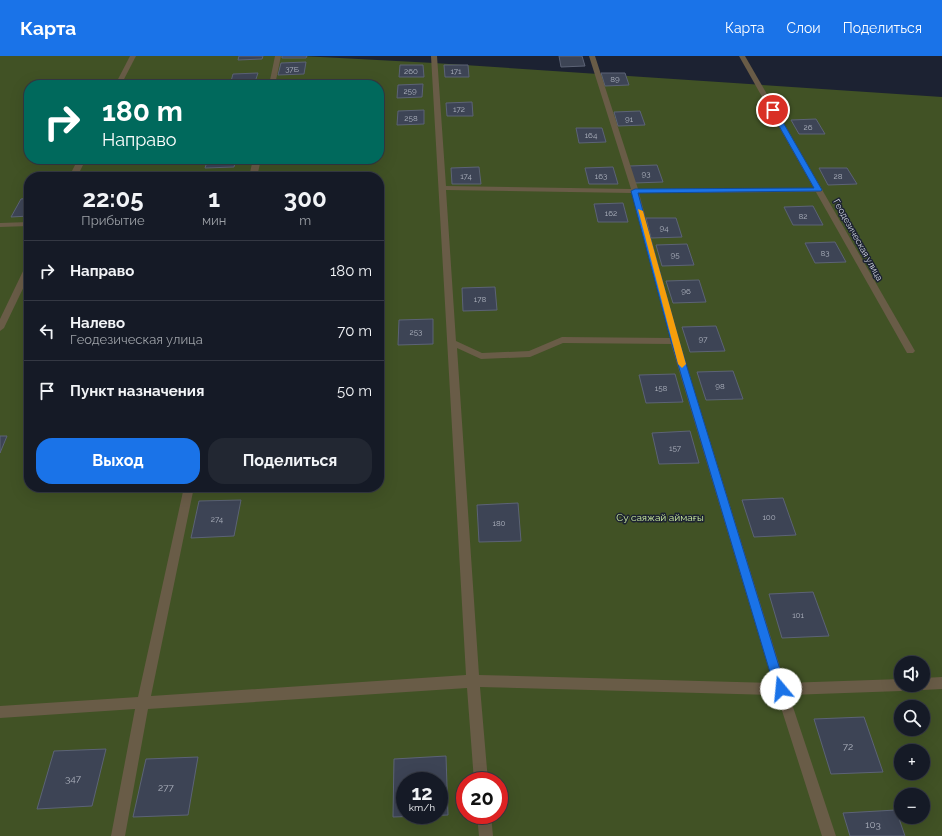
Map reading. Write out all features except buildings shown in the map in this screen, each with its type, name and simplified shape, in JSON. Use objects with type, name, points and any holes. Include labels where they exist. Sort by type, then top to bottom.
[{"type":"street","points":[[121,80],[133,56]]},
{"type":"street","points":[[273,80],[278,56]]},
{"type":"street","points":[[434,56],[441,188],[453,343],[473,681],[480,772]]},
{"type":"street","points":[[592,56],[635,191],[675,341],[781,689],[829,836]]},
{"type":"street","name":"Геодезическая улица","points":[[742,56],[910,351]]},
{"type":"street","points":[[441,188],[635,191],[819,190]]},
{"type":"street","points":[[0,226],[24,224]]},
{"type":"street","points":[[0,328],[24,278]]},
{"type":"street","points":[[453,343],[481,356],[530,354],[562,340],[675,341]]},
{"type":"street","points":[[118,836],[143,702],[188,492]]},
{"type":"street","points":[[0,712],[473,681],[781,689],[894,684]]},
{"type":"street","points":[[930,684],[942,683]]},
{"type":"street","points":[[485,824],[486,836]]},
{"type":"green space","name":"Су саяжай аймағы","points":[[0,56],[302,56],[434,63],[942,97],[942,836],[0,836]]},
{"type":"slow traffic","points":[[640,211],[682,364]]},
{"type":"route","points":[[773,110],[819,190],[635,191],[675,341],[781,689]]}]
